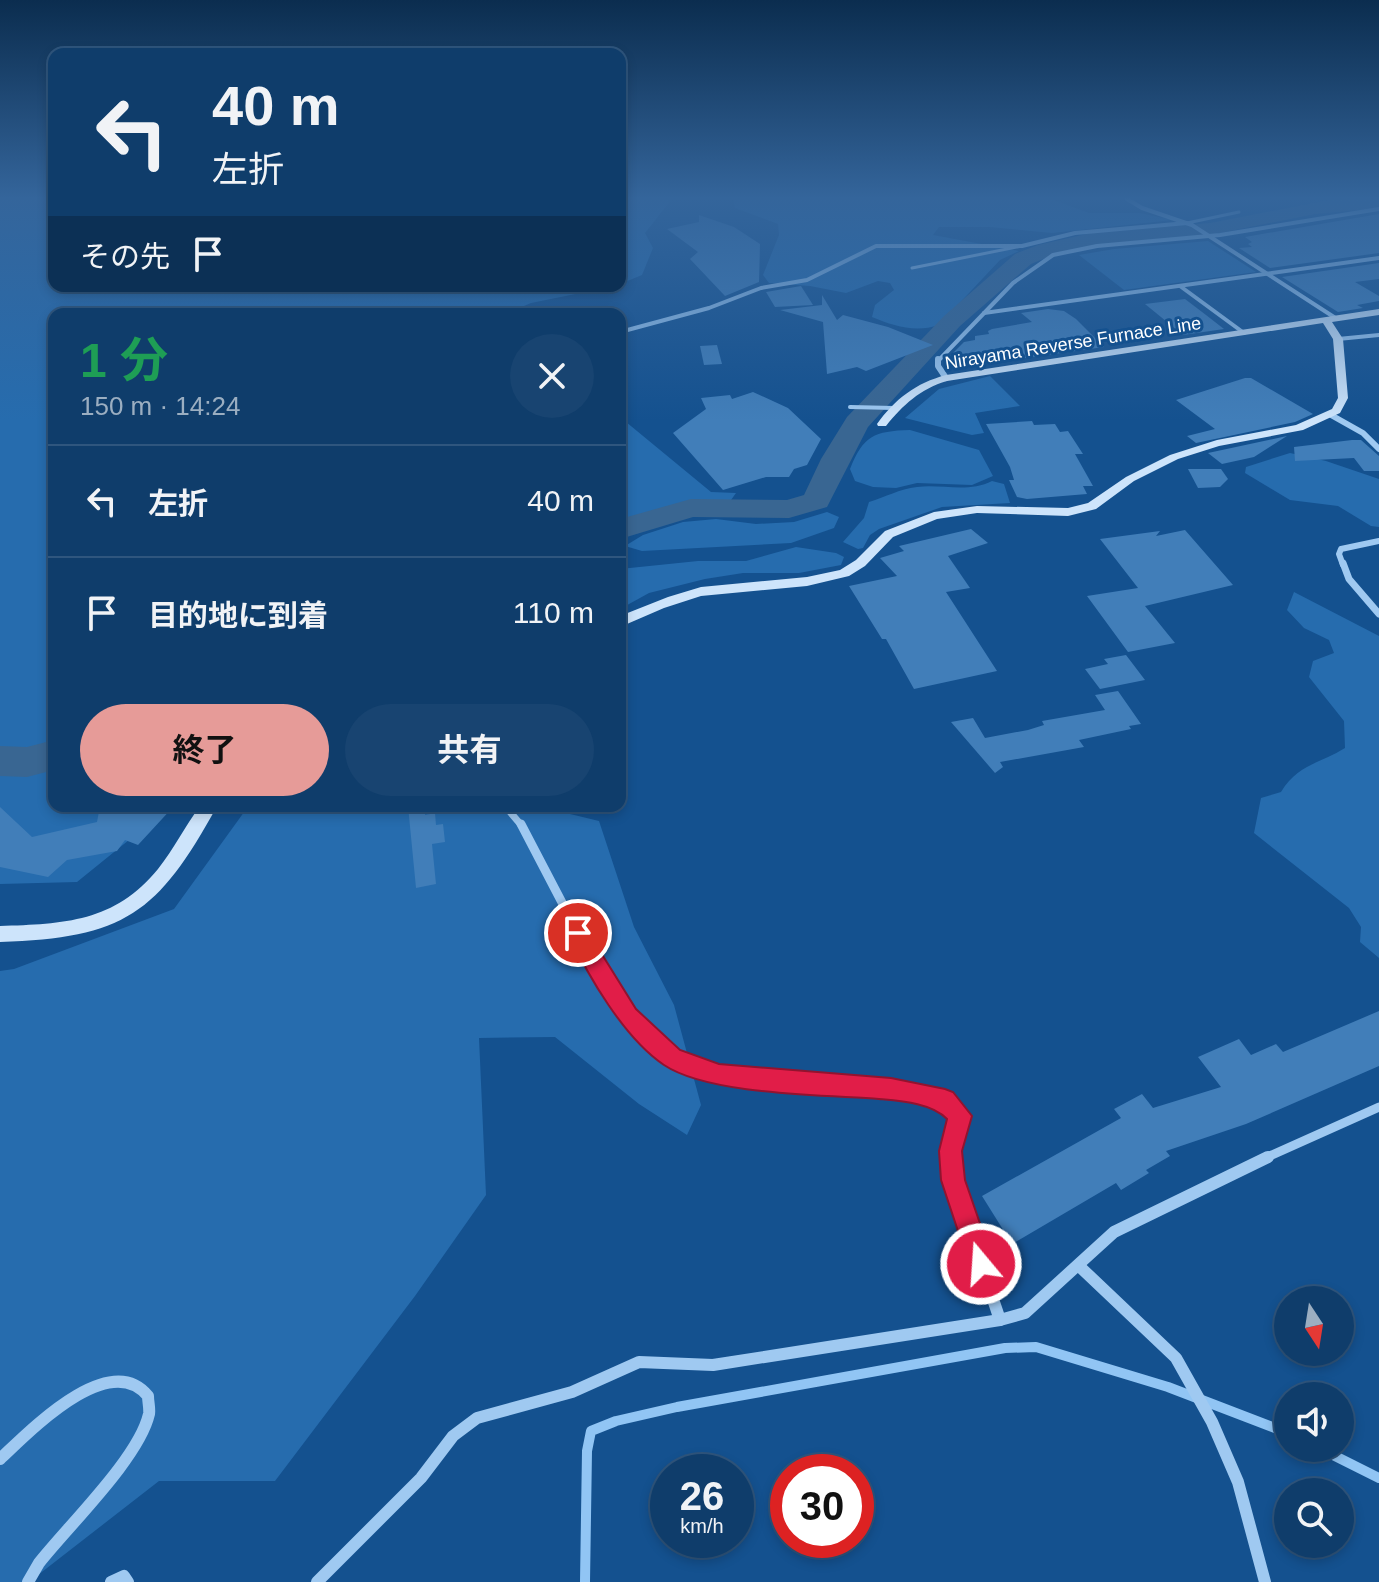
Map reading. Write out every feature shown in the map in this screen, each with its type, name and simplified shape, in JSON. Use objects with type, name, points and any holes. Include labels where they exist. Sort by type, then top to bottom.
[{"type":"street","points":[[626,330],[709,308],[761,288],[807,280],[822,273]]},
{"type":"street","points":[[946,378],[938,366],[938,359],[1013,283],[1028,273]]},
{"type":"street","points":[[626,619],[653,606],[703,590],[836,577],[858,566],[881,539],[891,533],[952,509],[1068,512],[1085,509],[1130,479],[1174,457],[1217,443],[1299,428],[1331,415],[1343,398],[1338,339],[1332,320],[1268,273],[983,313]]},
{"type":"street","points":[[1179,285],[1244,333]]},
{"type":"street","name":"Nirayama Reverse Furnace Line","points":[[882,424],[894,408],[922,385],[946,378],[1379,312]]},
{"type":"street","points":[[1338,339],[1379,335]]},
{"type":"street","points":[[1331,415],[1363,433],[1379,449]]},
{"type":"street","points":[[1379,541],[1347,545],[1339,554],[1349,579],[1379,614]]},
{"type":"street","points":[[0,934],[87,927],[141,902],[164,874],[205,812]]},
{"type":"street","points":[[510,812],[521,824],[592,960],[629,1016],[673,1058],[719,1075],[891,1089],[945,1100],[960,1116],[951,1151],[953,1180],[1000,1320]]},
{"type":"street","points":[[317,1582],[421,1478],[453,1436],[477,1418],[572,1392],[639,1362],[713,1365],[1000,1320],[1025,1313],[1114,1232],[1218,1179],[1379,1107]]},
{"type":"street","points":[[1079,1266],[1176,1358],[1212,1422],[1238,1482],[1265,1582]]},
{"type":"street","points":[[0,1459],[82,1390],[128,1383],[142,1389],[149,1397],[148,1417],[134,1449],[59,1533],[28,1582]]},
{"type":"street","points":[[111,1582],[124,1576],[128,1582]]},
{"type":"lane","points":[[850,407],[894,408]]},
{"type":"shaded area","points":[[0,273],[48,273],[48,292],[585,292],[519,308],[48,308],[48,812],[164,812],[77,882],[0,884]]},
{"type":"shaded area","points":[[626,273],[642,275],[626,282]]},
{"type":"shaded area","points":[[988,273],[939,325],[913,328],[872,317],[875,305],[894,290],[890,283],[878,281],[846,293],[769,283],[763,275]]},
{"type":"shaded area","points":[[1102,273],[1250,273],[1124,290]]},
{"type":"shaded area","points":[[990,376],[1020,406],[975,413],[984,433],[972,435],[905,418],[939,389]]},
{"type":"shaded area","points":[[626,422],[711,492],[736,493],[731,500],[683,505],[626,521]]},
{"type":"shaded area","points":[[910,430],[979,450],[993,476],[972,485],[917,483],[896,488],[873,487],[855,481],[850,469],[865,442],[879,434]]},
{"type":"shaded area","points":[[1290,453],[1326,461],[1379,479],[1379,527],[1371,526],[1338,506],[1290,500],[1245,473],[1246,467]]},
{"type":"shaded area","points":[[992,481],[1004,484],[1010,503],[942,507],[879,529],[870,535],[863,548],[843,542],[864,518],[869,502],[910,488],[974,487]]},
{"type":"shaded area","points":[[827,512],[839,517],[834,528],[791,543],[642,551],[626,546],[643,535],[683,522],[716,519],[756,524],[794,522]]},
{"type":"shaded area","points":[[796,547],[844,557],[841,565],[799,573],[743,573],[705,579],[649,593],[626,606],[626,568],[698,561],[746,561]]},
{"type":"shaded area","points":[[1294,592],[1379,636],[1379,958],[1360,942],[1361,927],[1349,908],[1254,833],[1261,798],[1281,792],[1302,770],[1345,748],[1344,721],[1309,677],[1313,661],[1334,653],[1329,640],[1304,628],[1287,610]]},
{"type":"shaded area","points":[[244,812],[562,812],[599,821],[634,927],[674,1005],[701,1105],[687,1135],[639,1104],[555,1037],[479,1038],[486,1195],[415,1296],[275,1481],[159,1481],[29,1582],[0,1582],[0,971],[14,969],[174,909]]},
{"type":"building","points":[[703,273],[759,273],[759,282],[725,296]]},
{"type":"building","points":[[1311,273],[1379,273],[1379,279],[1355,282],[1379,296],[1379,301],[1357,305],[1363,308],[1338,312],[1282,277]]},
{"type":"building","points":[[801,286],[813,305],[775,307],[766,292]]},
{"type":"building","points":[[822,295],[837,320],[843,315],[888,327],[933,345],[866,371],[857,367],[827,374],[823,322],[780,310],[822,305]]},
{"type":"building","points":[[1185,299],[1224,329],[1183,335],[1145,304]]},
{"type":"building","points":[[1048,309],[1064,311],[1076,319],[1104,347],[952,368],[946,360],[964,342],[975,340],[975,336],[989,334],[988,331],[992,329],[1032,322],[1021,313]]},
{"type":"building","points":[[717,345],[722,364],[704,365],[700,346]]},
{"type":"building","points":[[1251,378],[1313,414],[1295,422],[1196,443],[1187,436],[1215,429],[1176,400]]},
{"type":"building","points":[[753,392],[788,408],[821,439],[807,465],[794,469],[789,477],[766,477],[723,490],[673,433],[706,409],[701,398],[730,395],[732,399]]},
{"type":"building","points":[[1032,421],[1034,425],[1055,424],[1060,432],[1068,431],[1083,454],[1075,454],[1093,486],[1083,486],[1087,494],[1027,499],[1017,497],[1009,480],[1014,480],[1010,467],[986,424]]},
{"type":"building","points":[[1287,436],[1254,457],[1222,464],[1208,453]]},
{"type":"building","points":[[1361,440],[1379,456],[1379,471],[1364,471],[1354,458],[1295,461],[1294,447]]},
{"type":"building","points":[[1188,469],[1221,469],[1228,479],[1220,487],[1198,488]]},
{"type":"building","points":[[971,529],[988,543],[948,556],[970,588],[946,592],[997,671],[914,689],[886,639],[882,639],[849,586],[897,576],[880,558],[904,551],[899,546]]},
{"type":"building","points":[[1185,530],[1233,585],[1145,606],[1175,643],[1128,652],[1087,596],[1138,588],[1100,539],[1160,531],[1156,536]]},
{"type":"building","points":[[1126,655],[1145,680],[1100,689],[1085,669],[1108,664],[1104,659]]},
{"type":"building","points":[[1118,691],[1141,724],[1079,740],[1084,747],[1000,762],[1003,767],[995,773],[951,722],[973,718],[985,738],[1028,730],[1044,725],[1042,721],[1105,710],[1095,695]]},
{"type":"building","points":[[0,807],[32,837],[97,822],[99,812],[168,812],[138,845],[125,840],[117,851],[67,860],[48,877],[0,867]]},
{"type":"building","points":[[409,812],[435,813],[436,825],[443,824],[445,842],[432,844],[436,884],[416,888]]},
{"type":"building","points":[[1379,1011],[1379,1066],[1246,1124],[1166,1151],[1170,1156],[1121,1190],[1116,1183],[1012,1244],[982,1196],[1121,1118],[1114,1109],[1142,1094],[1153,1108],[1221,1087],[1198,1057],[1239,1039],[1251,1055],[1276,1044],[1283,1052]]},
{"type":"waterway","points":[[626,527],[691,508],[789,509],[816,501],[835,459],[857,423],[952,321],[1007,273]]},
{"type":"waterway","points":[[0,761],[27,762],[48,757]]},
{"type":"waterway","points":[[585,1582],[587,1451],[591,1431],[616,1421],[677,1407],[1005,1348],[1036,1347],[1168,1387],[1274,1428]]},
{"type":"waterway","points":[[1347,1462],[1379,1478]]},
{"type":"route","points":[[578,933],[629,1016],[673,1058],[719,1075],[891,1089],[945,1100],[960,1116],[951,1151],[953,1180],[981,1264]]}]
